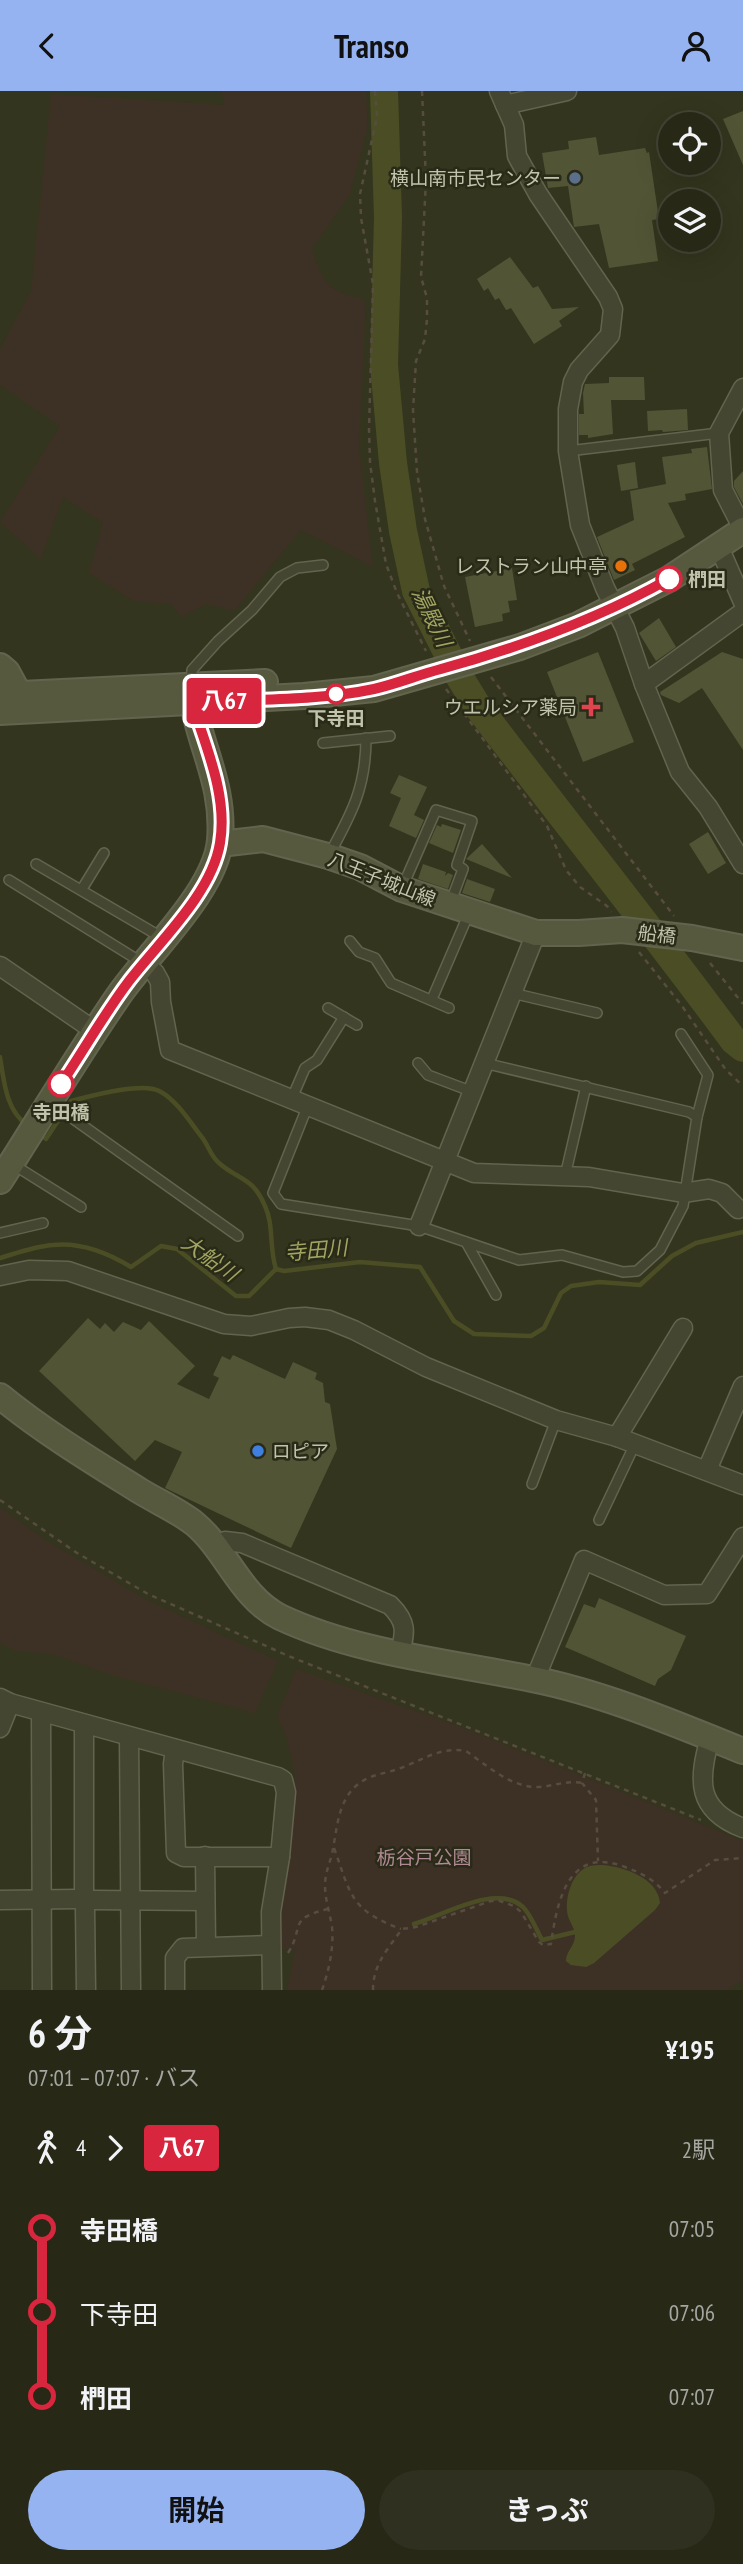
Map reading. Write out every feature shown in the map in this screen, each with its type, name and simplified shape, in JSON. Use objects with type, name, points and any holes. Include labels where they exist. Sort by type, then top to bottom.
[{"type":"street","points":[[567,91],[502,98],[514,125],[517,156],[538,194],[608,297],[613,309],[610,335],[579,370],[573,382],[568,409],[568,451],[580,525],[625,628],[644,684],[680,772],[740,851]]},
{"type":"street","points":[[0,712],[16,700],[192,694],[340,694],[374,689],[549,636],[615,608],[669,579],[743,529],[723,490],[719,433],[743,388]]},
{"type":"street","points":[[719,547],[743,602]]},
{"type":"street","points":[[644,684],[743,612]]},
{"type":"street","points":[[0,666],[6,672],[16,700]]},
{"type":"street","points":[[6,1172],[44,1116],[95,1031],[143,963],[197,895],[215,862],[220,844],[219,791],[192,694]]},
{"type":"street","name":"八王子城山線","points":[[220,844],[263,839],[328,856],[360,867],[402,889],[536,933],[622,930]]},
{"type":"street","name":"船橋","points":[[622,930],[692,939]]},
{"type":"street","points":[[419,1226],[536,933]]},
{"type":"street","points":[[692,939],[743,949]]},
{"type":"street","points":[[143,963],[155,973],[160,982],[170,1050],[474,1173],[589,1177],[683,1193],[709,1189],[722,1193],[738,1209]]},
{"type":"street","points":[[0,966],[95,1031]]},
{"type":"street","points":[[0,1276],[29,1270],[68,1271],[224,1324],[251,1326],[289,1318],[329,1320],[354,1329],[426,1367],[556,1420],[617,1437],[743,1485]]},
{"type":"street","points":[[617,1437],[683,1328]]},
{"type":"street","points":[[707,1470],[743,1386]]},
{"type":"street","points":[[0,1396],[57,1439],[193,1522],[217,1546],[250,1593],[278,1616],[360,1644],[400,1654],[535,1679],[620,1704],[743,1751]]},
{"type":"street","points":[[535,1679],[584,1560],[664,1595],[708,1594],[743,1537]]},
{"type":"street","points":[[217,1546],[225,1541],[242,1543],[390,1605],[403,1622],[405,1630],[400,1654]]},
{"type":"street","points":[[0,1728],[5,1700],[129,1737],[278,1776],[283,1780],[286,1792],[280,1857],[271,1912],[272,1990]]},
{"type":"street","points":[[41,1712],[42,1990]]},
{"type":"street","points":[[83,1724],[86,1990]]},
{"type":"street","points":[[129,1737],[131,1990]]},
{"type":"street","points":[[710,1738],[702,1765],[702,1790],[712,1808],[726,1822],[743,1828]]},
{"type":"street","points":[[175,1749],[175,1849],[184,1857],[280,1857]]},
{"type":"street","points":[[205,1856],[206,1946]]},
{"type":"street","points":[[0,1900],[205,1901]]},
{"type":"street","points":[[176,1990],[176,1953],[183,1948],[271,1945]]},
{"type":"lane","points":[[568,451],[719,433]]},
{"type":"lane","points":[[192,694],[192,670],[218,641],[253,610],[279,577],[297,568],[323,565]]},
{"type":"lane","points":[[323,743],[390,736]]},
{"type":"lane","points":[[328,856],[353,810],[361,786],[366,765],[366,739]]},
{"type":"lane","points":[[402,889],[436,810],[472,821],[457,865],[463,869],[460,909],[432,999]]},
{"type":"lane","points":[[82,889],[104,853]]},
{"type":"lane","points":[[36,864],[163,938]]},
{"type":"lane","points":[[9,880],[143,963]]},
{"type":"lane","points":[[350,941],[359,952],[375,958],[391,983],[449,1008]]},
{"type":"lane","points":[[512,992],[597,1013]]},
{"type":"lane","points":[[328,1008],[357,1025]]},
{"type":"lane","points":[[344,1017],[317,1060],[305,1067],[300,1101],[273,1193],[281,1204],[419,1226],[519,1261],[562,1255],[623,1272],[637,1271],[660,1250],[683,1206],[697,1117],[708,1075],[681,1034]]},
{"type":"lane","points":[[418,1063],[428,1075],[473,1092]]},
{"type":"lane","points":[[484,1063],[689,1111],[697,1117]]},
{"type":"lane","points":[[565,1176],[586,1086]]},
{"type":"lane","points":[[44,1116],[74,1118],[238,1235]]},
{"type":"lane","points":[[6,1172],[81,1207]]},
{"type":"lane","points":[[0,1233],[43,1223]]},
{"type":"lane","points":[[466,1243],[496,1295]]},
{"type":"lane","points":[[532,1484],[556,1420]]},
{"type":"lane","points":[[599,1520],[635,1444]]},
{"type":"path","points":[[375,91],[377,117],[360,194],[361,218],[373,285],[370,461],[374,501],[386,564],[397,593],[437,670],[547,826],[566,870],[580,887],[607,906],[720,1062],[743,1086]]},
{"type":"path","points":[[422,91],[426,180],[421,277],[427,298],[427,319],[425,339],[416,361],[413,410],[417,471],[427,530],[444,586],[478,659],[496,685],[692,939]]},
{"type":"path","points":[[710,963],[743,1004]]},
{"type":"path","points":[[0,1500],[77,1553],[148,1594],[291,1657],[708,1823]]},
{"type":"path","points":[[322,1990],[328,1970],[332,1938],[325,1875],[342,1807],[350,1792],[373,1775],[401,1768],[441,1752],[459,1749],[522,1786],[543,1787],[573,1781],[582,1783],[596,1800],[598,1861]]},
{"type":"path","points":[[582,1783],[585,1773]]},
{"type":"path","points":[[333,1845],[354,1901],[376,1919],[402,1929],[416,1927],[491,1901],[500,1901],[522,1912],[539,1942],[547,1945],[551,1944],[555,1916],[566,1886],[578,1869],[598,1861],[618,1864],[653,1879],[665,1893],[715,1860],[743,1858]]},
{"type":"path","points":[[290,1953],[299,1921],[304,1916],[328,1909]]},
{"type":"path","points":[[373,1990],[373,1978],[380,1959],[402,1929]]},
{"type":"green space","points":[[221,91],[366,91],[368,126],[350,194],[312,249],[320,272],[329,285],[343,293],[366,300],[359,448],[373,567],[301,530],[234,611],[206,604],[181,617],[171,604],[133,601],[89,573],[103,523],[63,497],[41,559],[0,522],[60,426],[0,385],[0,349],[31,291],[51,94],[225,105]]},
{"type":"green space","points":[[0,1508],[47,1541],[145,1599],[278,1661],[255,1713],[111,1675],[52,1654],[16,1651],[0,1643]]},
{"type":"green space","name":"栃谷戸公園","points":[[296,1669],[458,1726],[743,1841],[743,1981],[726,1990],[287,1990],[295,1950],[279,1949],[279,1914],[291,1848],[295,1774],[286,1736],[277,1717]]},
{"type":"shaded area","points":[[603,1865],[639,1875],[653,1887],[660,1903],[594,1963],[586,1967],[571,1965],[566,1961],[575,1936],[567,1910],[570,1888],[581,1870],[589,1866]]},
{"type":"building","points":[[743,111],[743,165],[723,119]]},
{"type":"building","name":"横山南市民センター","points":[[596,137],[599,155],[645,148],[647,153],[649,152],[658,212],[658,219],[652,220],[658,261],[609,268],[599,224],[574,227],[568,186],[548,188],[542,153],[569,149],[568,141]]},
{"type":"building","points":[[510,257],[533,288],[538,286],[552,309],[579,307],[559,321],[562,326],[534,344],[511,308],[506,310],[499,298],[495,300],[488,288],[484,291],[477,279]]},
{"type":"building","points":[[609,377],[644,377],[645,400],[611,400],[613,434],[588,438],[588,435],[579,435],[579,414],[584,414],[585,384],[609,383]]},
{"type":"building","points":[[687,409],[688,430],[648,431],[647,411]]},
{"type":"building","points":[[707,447],[712,489],[685,494],[686,500],[668,503],[685,537],[632,564],[635,570],[614,580],[597,537],[634,520],[630,491],[666,484],[662,457],[692,453],[691,449]]},
{"type":"building","points":[[635,462],[638,488],[621,491],[617,465]]},
{"type":"building","points":[[743,471],[743,504],[734,487],[734,481]]},
{"type":"building","points":[[512,568],[517,600],[508,601],[510,612],[502,614],[503,621],[475,627],[465,577]]},
{"type":"building","points":[[659,618],[676,647],[656,661],[639,633]]},
{"type":"building","name":"ウエルシア薬局","points":[[598,652],[634,742],[583,762],[547,672]]},
{"type":"building","points":[[722,652],[743,659],[743,750],[702,688],[679,703],[660,692]]},
{"type":"building","points":[[399,775],[427,787],[414,815],[424,820],[416,838],[389,826],[401,798],[390,793]]},
{"type":"building","points":[[442,824],[461,830],[453,853],[429,843],[437,825],[441,827]]},
{"type":"building","points":[[708,832],[726,863],[708,874],[689,844]]},
{"type":"building","points":[[482,844],[512,878],[466,859]]},
{"type":"building","points":[[423,864],[446,872],[445,876],[448,873],[453,875],[448,889],[418,879]]},
{"type":"building","points":[[467,879],[495,889],[490,902],[462,893]]},
{"type":"building","name":"ロピア","points":[[88,1318],[100,1329],[105,1323],[114,1332],[123,1322],[141,1330],[149,1321],[195,1366],[177,1384],[209,1399],[219,1378],[213,1375],[222,1356],[230,1360],[233,1355],[285,1379],[293,1362],[317,1373],[315,1379],[323,1383],[325,1402],[330,1404],[337,1449],[291,1548],[165,1488],[182,1452],[155,1440],[135,1461],[39,1371]]},
{"type":"building","points":[[599,1598],[686,1636],[671,1670],[658,1679],[655,1686],[565,1647],[584,1604],[595,1608]]},
{"type":"waterway","name":"湯殿川","points":[[384,91],[388,218],[384,365],[393,463],[403,531],[416,591],[459,676],[478,707],[734,1041],[743,1048]]},
{"type":"waterway","name":"寺田川","points":[[0,1057],[10,1103],[14,1112],[27,1125]]},
{"type":"waterway","name":"寺田川","points":[[40,1135],[46,1139],[71,1101],[130,1089],[143,1088],[161,1092],[183,1112],[216,1160],[255,1189],[268,1213],[276,1269],[284,1271],[360,1262],[420,1267],[454,1321],[474,1334],[531,1336],[544,1328],[561,1293],[571,1286],[599,1282],[640,1285],[672,1256],[696,1243],[743,1232]]},
{"type":"waterway","name":"大船川","points":[[0,1258],[40,1247],[73,1245],[103,1253],[131,1267],[161,1246],[177,1249],[236,1296],[249,1296],[276,1269]]},
{"type":"waterway","points":[[414,1924],[470,1903],[499,1898],[512,1900],[523,1907],[542,1940],[575,1932]]},
{"type":"bus line","name":"八67","points":[[61,1084],[118,996],[197,895],[215,862],[220,844],[221,803],[192,703],[340,694],[374,689],[520,647],[578,625],[669,579]]},
{"type":"place","name":"横山南市民センター","points":[[575,178]]},
{"type":"place","name":"レストラン山中亭","points":[[621,566]]},
{"type":"place","name":"椚田","points":[[669,579]]},
{"type":"place","name":"下寺田","points":[[336,694]]},
{"type":"place","name":"ウエルシア薬局","points":[[591,707]]},
{"type":"place","name":"寺田橋","points":[[61,1084]]},
{"type":"place","name":"ロピア","points":[[258,1451]]}]
